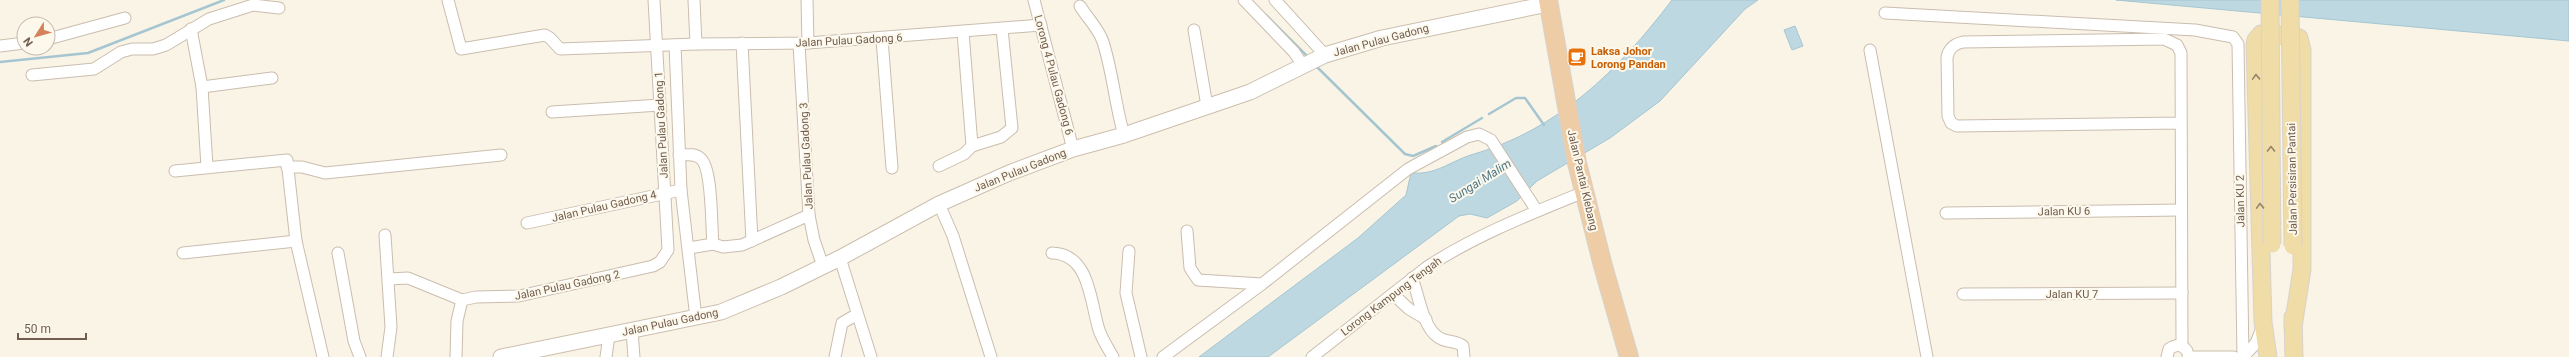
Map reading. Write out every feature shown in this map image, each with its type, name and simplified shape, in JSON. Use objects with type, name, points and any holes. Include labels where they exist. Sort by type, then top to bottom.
[{"type":"highway","name":"Jalan Pantai Klebang","points":[[1548,2],[1577,163],[1629,357]]},
{"type":"main road","name":"Jalan Persisiran Pantai","points":[[2270,0],[2273,357]]},
{"type":"main road","name":"Jalan Persisiran Pantai","points":[[2290,0],[2294,357]]},
{"type":"main road","name":"Jalan Pulau Gadong","points":[[501,357],[696,318],[746,303],[840,258],[939,204],[1009,173],[1073,149],[1124,135],[1250,92],[1313,61],[1382,38],[1548,2]]},
{"type":"main road","points":[[2268,357],[2263,322],[2256,40],[2261,34],[2295,36],[2299,38],[2302,50],[2302,269],[2293,327]]},
{"type":"street","name":"Jalan Pulau Gadong 6","points":[[448,0],[461,49],[545,35],[555,42],[560,49],[696,44],[804,43],[882,39],[1041,25]]},
{"type":"street","name":"Jalan Pulau Gadong 1","points":[[654,0],[668,250]]},
{"type":"street","points":[[694,0],[696,44]]},
{"type":"street","name":"Jalan Pulau Gadong 3","points":[[807,0],[804,43],[809,215],[814,240],[823,266]]},
{"type":"street","name":"Lorong 4 Pulau Gadong 6","points":[[1034,0],[1073,149]]},
{"type":"street","points":[[1244,0],[1294,52],[1300,62],[1313,61],[1275,0]]},
{"type":"street","points":[[32,75],[94,68],[121,52],[132,49],[153,49],[166,45],[209,19],[253,5],[279,8]]},
{"type":"street","points":[[1080,6],[1098,30],[1103,42],[1116,107],[1124,135]]},
{"type":"street","name":"Jalan KU 2","points":[[1885,13],[2195,30],[2233,37],[2238,44],[2243,357]]},
{"type":"street","points":[[56,37],[125,18]]},
{"type":"street","points":[[191,29],[202,87],[207,167]]},
{"type":"street","points":[[939,166],[964,154],[972,146],[1001,137],[1012,128],[1002,29]]},
{"type":"street","points":[[1194,30],[1207,106]]},
{"type":"street","points":[[963,32],[972,146]]},
{"type":"street","points":[[882,39],[892,168]]},
{"type":"street","points":[[2180,123],[1957,126],[1951,123],[1948,116],[1947,57],[1949,50],[1956,44],[1963,42],[2164,39],[2177,45],[2181,53],[2180,123],[2182,346],[2188,357],[2234,357]]},
{"type":"street","points":[[742,43],[752,241]]},
{"type":"street","points":[[0,46],[16,44]]},
{"type":"street","points":[[676,45],[681,190],[696,318]]},
{"type":"street","points":[[1870,50],[1927,357]]},
{"type":"street","points":[[202,87],[272,78]]},
{"type":"street","points":[[552,112],[660,105]]},
{"type":"street","points":[[1163,357],[1262,284],[1408,169],[1424,159],[1473,135],[1485,135],[1491,140],[1537,211]]},
{"type":"street","points":[[287,167],[302,167],[325,172],[501,155]]},
{"type":"street","name":"Jalan Pulau Gadong 1","points":[[679,155],[693,155],[700,157],[707,168],[713,244]]},
{"type":"street","points":[[175,171],[286,160],[296,241],[322,357]]},
{"type":"street","name":"Jalan Pulau Gadong 4","points":[[527,223],[664,192],[681,190]]},
{"type":"street","name":"Lorong Kampung Tengah","points":[[1312,357],[1412,278],[1447,253],[1537,211],[1584,192]]},
{"type":"street","points":[[939,204],[953,236],[991,357]]},
{"type":"street","name":"Jalan KU 6","points":[[1946,213],[2181,210]]},
{"type":"street","points":[[689,248],[713,244],[733,248],[809,215]]},
{"type":"street","points":[[1187,231],[1190,268],[1198,280],[1262,284]]},
{"type":"street","points":[[385,235],[391,327],[387,357]]},
{"type":"street","points":[[183,253],[296,241]]},
{"type":"street","name":"Jalan Pulau Gadong 2","points":[[462,300],[476,297],[519,296],[654,266],[660,262],[668,250]]},
{"type":"street","points":[[1129,251],[1126,293],[1141,357]]},
{"type":"street","points":[[338,252],[354,340],[360,357]]},
{"type":"street","points":[[1052,253],[1068,256],[1076,261],[1081,269],[1086,281],[1099,330],[1113,357]]},
{"type":"street","points":[[840,258],[856,315],[871,357]]},
{"type":"street","points":[[389,279],[408,278],[462,300],[457,321],[456,357]]},
{"type":"street","points":[[1412,278],[1426,319],[1438,337],[1459,343],[1463,346],[1464,357]]},
{"type":"street","name":"Jalan KU 7","points":[[1963,294],[2182,293]]},
{"type":"street","points":[[1393,294],[1409,309],[1426,319]]},
{"type":"street","points":[[835,357],[842,323],[856,315]]},
{"type":"street","points":[[2243,357],[2261,335],[2263,322]]},
{"type":"street","points":[[632,331],[634,357]]},
{"type":"street","points":[[606,357],[609,335]]},
{"type":"street","points":[[2167,357],[2172,346],[2182,346]]},
{"type":"water","name":"Sungai Malim","points":[[1672,0],[1758,0],[1745,9],[1660,101],[1610,138],[1537,181],[1517,201],[1487,218],[1470,214],[1459,216],[1268,357],[1199,357],[1358,238],[1406,195],[1411,173],[1435,170],[1502,144],[1532,130],[1559,114],[1608,74],[1630,51]]},
{"type":"water","points":[[2116,0],[2569,0],[2569,41]]},
{"type":"water","points":[[1795,26],[1803,46],[1792,50],[1784,30]]},
{"type":"waterway","points":[[0,62],[88,53],[224,0]]},
{"type":"waterway","points":[[1266,15],[1309,58]]},
{"type":"waterway","points":[[1316,66],[1405,154],[1413,156],[1436,146]]},
{"type":"waterway","points":[[1489,114],[1516,98],[1525,98],[1544,125]]},
{"type":"waterway","points":[[1442,142],[1482,118]]},
{"type":"place","name":"Laksa Johor Lorong Pandan","points":[[1577,57]]}]
